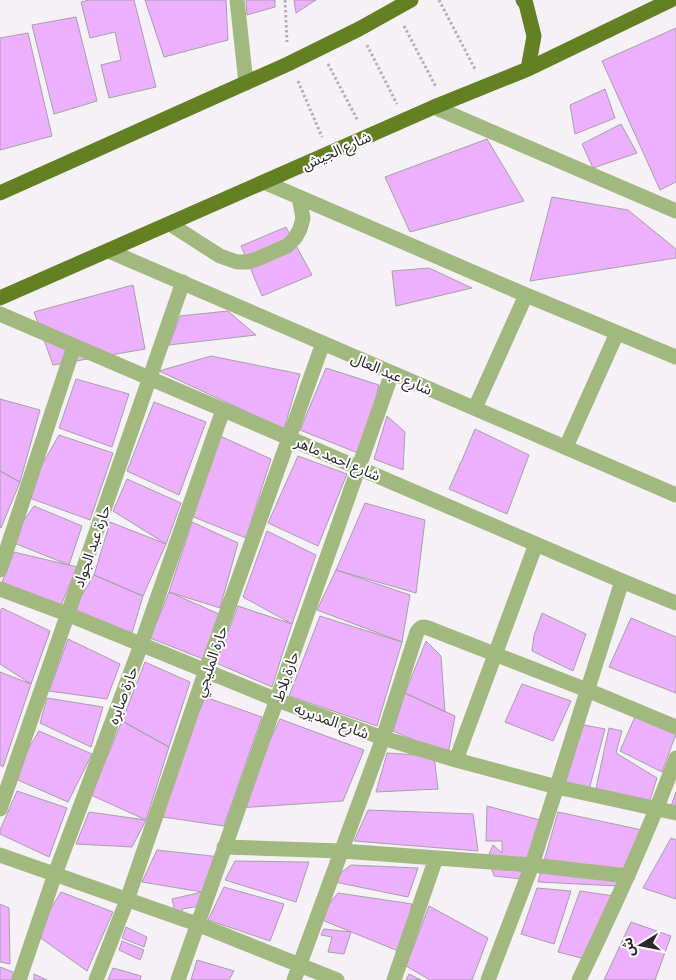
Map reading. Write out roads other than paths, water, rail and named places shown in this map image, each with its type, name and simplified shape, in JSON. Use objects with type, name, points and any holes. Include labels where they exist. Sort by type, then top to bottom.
[{"type":"main road","points":[[0,193],[289,63],[359,29],[411,0]]},
{"type":"main road","points":[[523,0],[526,4],[534,36],[528,69]]},
{"type":"main road","name":"شارع الجيش","points":[[0,298],[439,105],[528,69],[671,0]]},
{"type":"street","points":[[237,0],[246,83]]},
{"type":"street","points":[[439,105],[676,211]]},
{"type":"street","points":[[264,182],[526,295],[676,357]]},
{"type":"street","points":[[170,224],[220,256],[236,262],[247,262],[287,246],[295,238],[303,218],[299,197]]},
{"type":"street","name":"شارع عبد العال","points":[[109,251],[676,494]]},
{"type":"street","name":"حارة عبد الجواد","points":[[0,809],[183,282]]},
{"type":"street","points":[[475,408],[526,295]]},
{"type":"street","name":"شارع احمد ماهر","points":[[2,320],[74,346],[676,603]]},
{"type":"street","points":[[566,447],[617,333]]},
{"type":"street","name":"حارة المليجي","points":[[96,980],[127,900],[206,670],[323,343]]},
{"type":"street","points":[[0,570],[74,346]]},
{"type":"street","name":"حارة بلاط","points":[[178,980],[392,372]]},
{"type":"street","name":"حارة صابره","points":[[19,980],[55,874],[141,645],[223,410]]},
{"type":"street","points":[[456,760],[536,544]]},
{"type":"street","points":[[488,980],[532,866],[622,581]]},
{"type":"street","name":"شارع المديريه","points":[[0,589],[67,614],[277,700],[383,738],[557,787],[676,813]]},
{"type":"street","points":[[294,980],[383,738],[417,632],[420,628],[426,627],[676,726]]},
{"type":"street","points":[[579,980],[628,876],[676,758]]},
{"type":"street","points":[[224,847],[342,850],[628,876]]},
{"type":"street","points":[[0,855],[197,924],[337,980]]},
{"type":"street","points":[[394,980],[436,858]]}]
